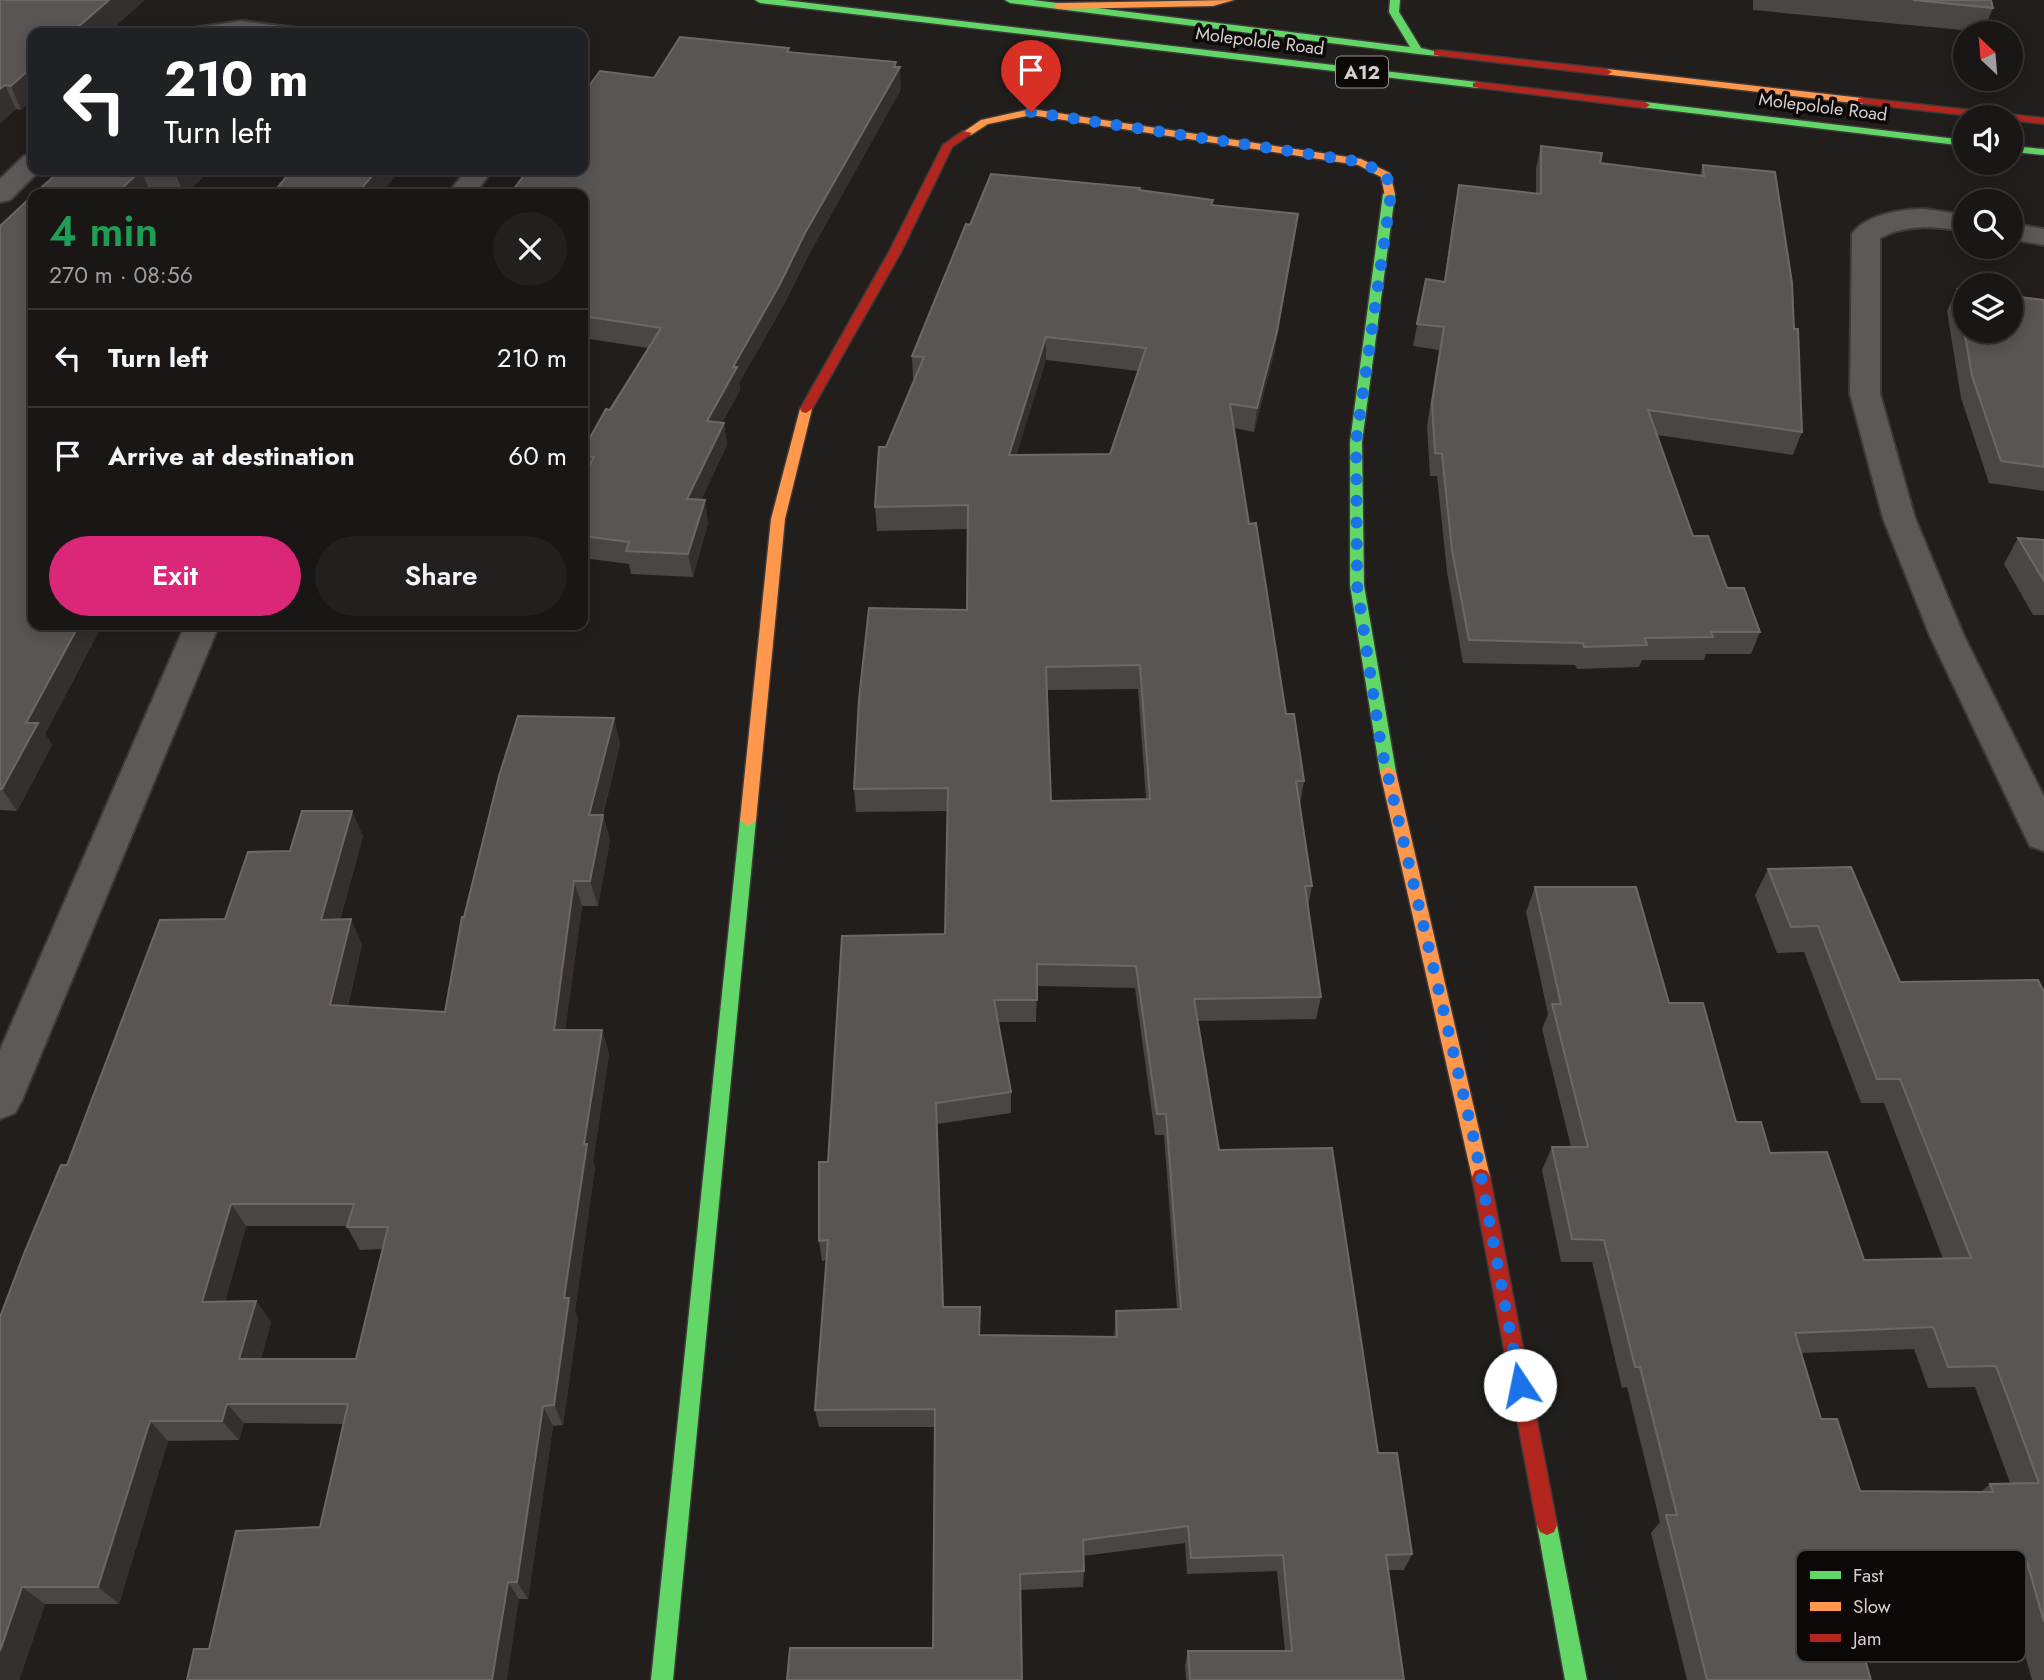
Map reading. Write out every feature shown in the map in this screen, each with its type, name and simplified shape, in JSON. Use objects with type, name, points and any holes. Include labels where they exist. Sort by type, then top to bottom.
[{"type":"street","name":"Molepolole Road","points":[[760,0],[1953,142]]},
{"type":"street","name":"Molepolole Road","points":[[1010,0],[1418,51],[2044,121]]},
{"type":"street","points":[[1058,6],[1229,0]]},
{"type":"street","points":[[1395,0],[1394,12],[1418,51]]},
{"type":"street","points":[[662,1680],[778,519],[807,404],[895,252],[948,145],[985,122],[1031,112],[1361,162],[1387,175],[1390,201],[1356,442],[1357,585],[1381,746],[1475,1144],[1576,1680]]},
{"type":"street","points":[[2023,150],[2044,152]]},
{"type":"street","points":[[0,194],[28,167]]},
{"type":"street","points":[[1953,221],[1921,216],[1890,221],[1866,234],[1865,394],[1899,518],[1947,636],[2044,836]]},
{"type":"street","points":[[2023,233],[2044,237]]},
{"type":"street","points":[[0,1100],[200,630]]},
{"type":"building","points":[[0,0],[109,0],[77,28],[28,28],[28,71],[11,86],[5,85],[0,89]]},
{"type":"building","points":[[1913,0],[1991,0],[1993,8]]},
{"type":"building","points":[[680,37],[789,48],[787,52],[896,62],[894,67],[900,67],[805,233],[707,421],[724,423],[687,499],[705,500],[688,554],[626,551],[629,542],[588,537],[588,468],[594,457],[588,456],[588,441],[606,409],[610,410],[661,328],[588,317],[588,189],[514,189],[524,175],[588,175],[588,87],[600,71],[654,78]]},
{"type":"building","points":[[1541,146],[1602,153],[1600,163],[1704,176],[1703,165],[1775,172],[1792,283],[1794,329],[1798,329],[1802,432],[1648,410],[1693,536],[1708,536],[1727,588],[1744,588],[1760,632],[1711,632],[1713,637],[1645,638],[1647,645],[1584,647],[1583,643],[1469,640],[1452,550],[1442,454],[1435,453],[1432,403],[1444,327],[1417,324],[1426,279],[1445,282],[1459,185],[1541,194]]},
{"type":"building","points":[[991,174],[1140,188],[1139,190],[1213,200],[1211,205],[1298,214],[1277,331],[1257,408],[1230,404],[1249,524],[1256,523],[1286,714],[1294,714],[1304,781],[1296,781],[1312,886],[1305,886],[1321,997],[1194,999],[1219,1150],[1332,1148],[1378,1453],[1397,1453],[1412,1554],[1386,1555],[1404,1680],[1190,1680],[1188,1651],[1292,1651],[1283,1555],[1191,1558],[1188,1526],[1083,1540],[1084,1571],[1020,1574],[1022,1680],[787,1680],[790,1648],[933,1648],[935,1409],[815,1410],[828,1240],[819,1241],[819,1162],[828,1162],[842,936],[945,934],[948,788],[854,789],[859,699],[869,608],[967,610],[968,505],[875,507],[879,447],[886,447],[924,357],[912,356],[966,224],[970,225]],"holes":[[[1046,337],[1146,348],[1110,454],[1009,455]],[[1140,665],[1150,799],[1051,801],[1046,667]],[[1037,964],[1136,966],[1157,1114],[1166,1114],[1181,1309],[1116,1311],[1117,1337],[979,1335],[980,1307],[943,1307],[936,1103],[1011,1092],[994,1000],[1037,1000]]]},
{"type":"building","points":[[55,175],[136,175],[121,189],[40,189]]},
{"type":"building","points":[[288,175],[373,175],[361,189],[276,189]]},
{"type":"building","points":[[28,200],[28,630],[76,630],[26,723],[38,723],[2,789],[0,789],[0,226]]},
{"type":"building","points":[[2023,297],[2044,300],[2044,467],[2001,461],[1972,376],[1966,343],[2023,343]]},
{"type":"building","points":[[2018,538],[2044,540],[2044,581]]},
{"type":"building","points":[[518,716],[614,718],[589,815],[603,815],[590,881],[574,881],[554,1030],[602,1030],[564,1298],[569,1298],[554,1405],[543,1406],[517,1582],[508,1582],[492,1680],[187,1680],[194,1649],[209,1649],[236,1531],[320,1527],[348,1404],[227,1404],[222,1421],[150,1421],[98,1587],[22,1587],[0,1651],[0,1317],[61,1165],[67,1165],[160,920],[225,919],[248,852],[290,851],[302,811],[352,811],[321,920],[351,919],[330,1005],[445,1012],[462,917],[499,776]],"holes":[[[231,1204],[354,1204],[347,1227],[388,1227],[356,1359],[239,1359],[256,1301],[202,1302]]]},
{"type":"building","points":[[1851,867],[1900,982],[2038,980],[2044,992],[2044,1622],[2026,1550],[1796,1550],[1796,1662],[1866,1662],[1871,1680],[1707,1680],[1666,1515],[1677,1515],[1640,1367],[1635,1367],[1604,1240],[1572,1239],[1552,1147],[1588,1147],[1552,1004],[1561,1004],[1535,887],[1636,887],[1669,1003],[1703,1003],[1736,1122],[1761,1122],[1770,1153],[1827,1152],[1864,1260],[1971,1258],[1900,1079],[1877,1079],[1818,926],[1791,927],[1768,869]],"holes":[[[1933,1327],[1948,1367],[1996,1366],[2039,1483],[1990,1484],[1993,1492],[1860,1491],[1837,1419],[1821,1419],[1795,1333]]]},
{"type":"traffic: fast","points":[[760,0],[1477,85]]},
{"type":"traffic: fast","points":[[1010,0],[1438,53]]},
{"type":"traffic: fast","points":[[1395,0],[1394,12],[1418,51]]},
{"type":"traffic: fast","points":[[1645,105],[1953,142]]},
{"type":"traffic: fast","points":[[2023,150],[2044,152]]},
{"type":"traffic: fast","points":[[1388,772],[1357,585],[1356,442],[1389,194]]},
{"type":"traffic: fast","points":[[662,1680],[748,820]]},
{"type":"traffic: fast","points":[[1547,1525],[1576,1680]]},
{"type":"traffic: slow","points":[[1058,6],[1213,3],[1229,0]]},
{"type":"traffic: slow","points":[[1607,72],[1862,101]]},
{"type":"traffic: slow","points":[[967,133],[985,122],[1031,112],[1361,162],[1386,175],[1389,194]]},
{"type":"traffic: slow","points":[[748,820],[778,519],[806,409]]},
{"type":"traffic: slow","points":[[1388,772],[1481,1177]]},
{"type":"traffic: jam","points":[[1438,53],[1607,72]]},
{"type":"traffic: jam","points":[[1477,85],[1645,105]]},
{"type":"traffic: jam","points":[[1862,101],[2044,121]]},
{"type":"traffic: jam","points":[[806,409],[895,252],[948,145],[967,133]]},
{"type":"traffic: jam","points":[[1481,1177],[1547,1525]]},
{"type":"route","points":[[1031,112],[1361,162],[1387,175],[1390,201],[1356,442],[1357,585],[1381,746],[1475,1144],[1520,1385]]}]
